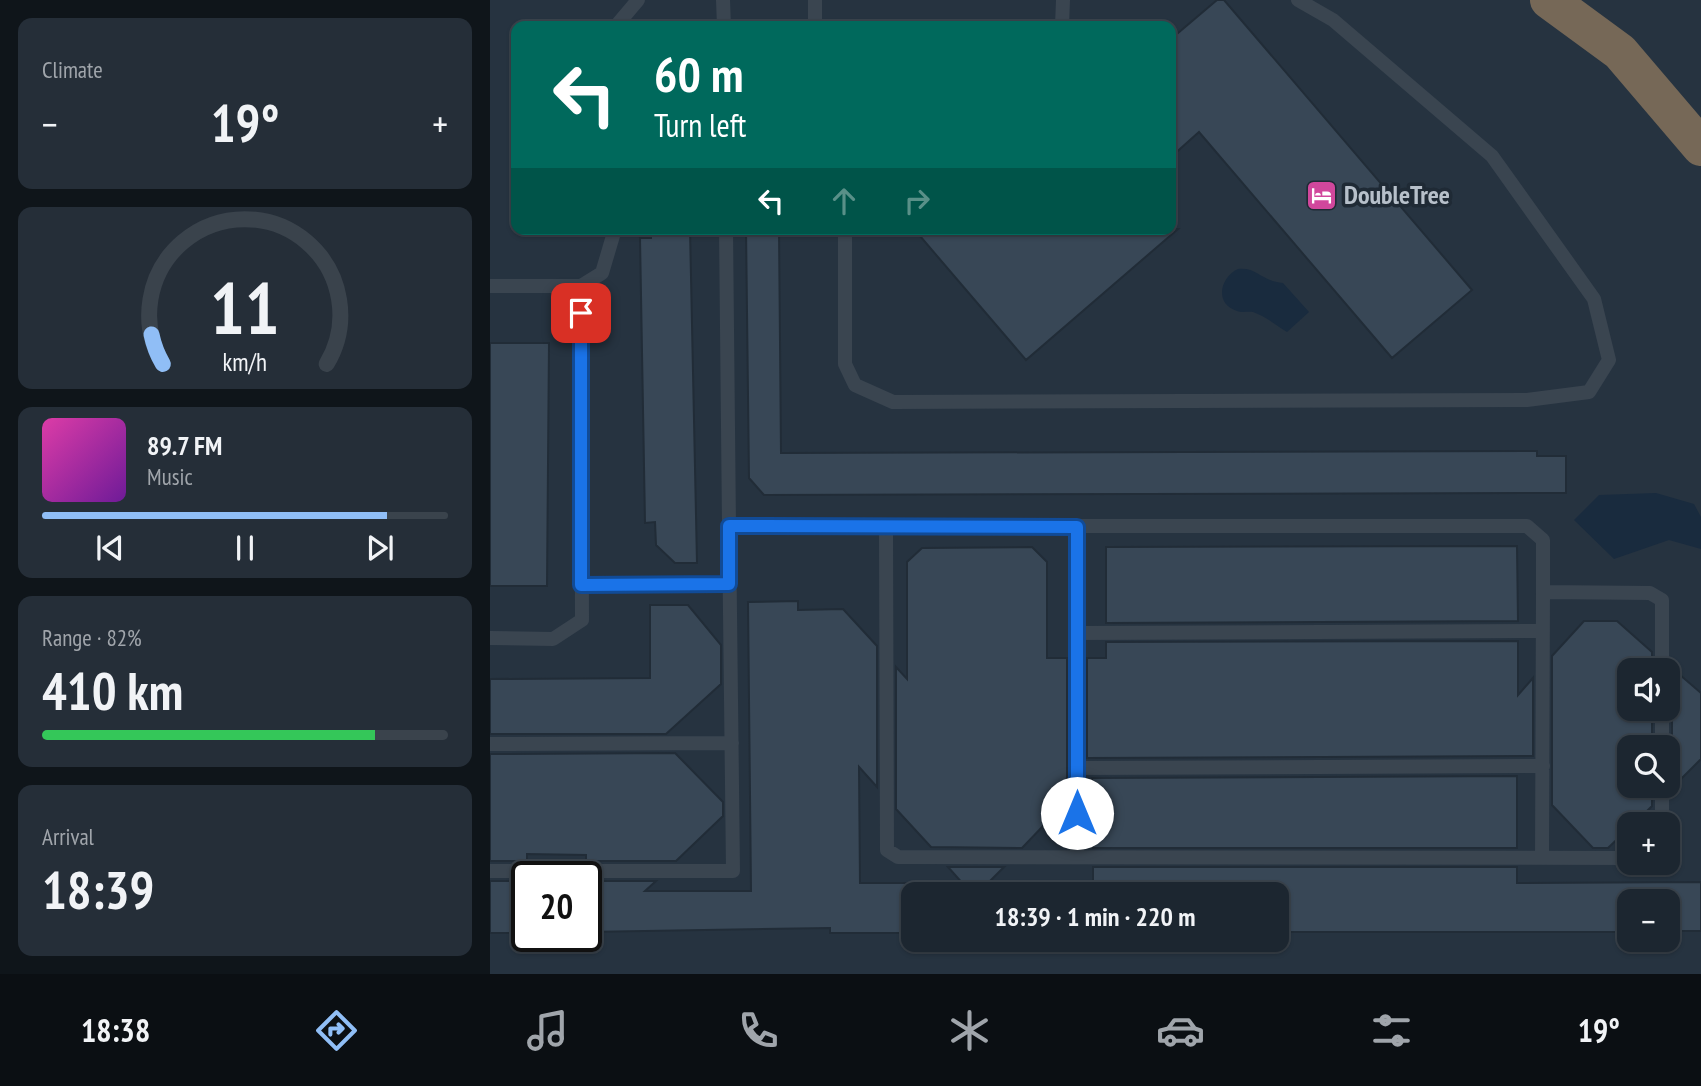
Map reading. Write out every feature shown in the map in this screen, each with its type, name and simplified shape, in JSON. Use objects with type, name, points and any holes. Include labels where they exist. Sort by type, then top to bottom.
[{"type":"highway","points":[[1549,0],[1620,52],[1701,147]]},
{"type":"lane","points":[[620,21],[638,0]]},
{"type":"lane","points":[[723,0],[724,21]]},
{"type":"lane","points":[[815,0],[815,21]]},
{"type":"lane","points":[[1062,21],[1063,0]]},
{"type":"lane","points":[[845,235],[845,364],[855,385],[893,402],[1527,400],[1589,392],[1609,360],[1594,299],[1492,156],[1333,20],[1298,0]]},
{"type":"lane","points":[[490,286],[581,286],[602,273],[613,235]]},
{"type":"lane","points":[[490,871],[733,871],[726,235]]},
{"type":"lane","points":[[490,638],[553,639],[582,620],[581,286]]},
{"type":"lane","points":[[729,526],[1527,526],[1543,540],[1542,858]]},
{"type":"lane","points":[[886,527],[887,850],[898,857],[1617,858]]},
{"type":"lane","points":[[1077,527],[1077,857]]},
{"type":"lane","points":[[581,585],[729,584]]},
{"type":"lane","points":[[1543,592],[1650,593],[1662,600],[1662,658]]},
{"type":"lane","points":[[1077,633],[1543,631]]},
{"type":"lane","points":[[490,744],[732,743]]},
{"type":"lane","points":[[1077,768],[1543,766]]},
{"type":"water","points":[[1238,269],[1250,270],[1269,280],[1283,283],[1309,312],[1287,332],[1257,314],[1230,308],[1222,297],[1222,290],[1227,278]]},
{"type":"water","points":[[1656,493],[1694,504],[1701,517],[1701,549],[1669,540],[1614,559],[1574,520],[1599,495]]},
{"type":"building","name":"DoubleTree","points":[[1217,0],[1224,0],[1472,290],[1392,358],[1199,132],[1176,153],[1176,35]]},
{"type":"building","points":[[651,235],[690,235],[697,563],[675,563],[656,545],[655,522],[645,523],[640,238],[651,238]]},
{"type":"building","points":[[746,235],[779,235],[781,453],[1537,451],[1537,456],[1566,456],[1566,493],[764,495],[749,478]]},
{"type":"building","points":[[919,235],[1171,235],[1026,360]]},
{"type":"building","points":[[490,343],[549,343],[547,586],[490,586]]},
{"type":"building","points":[[1517,546],[1518,621],[1106,623],[1106,547]]},
{"type":"building","points":[[1032,547],[1047,562],[1047,658],[1067,658],[1067,801],[1022,848],[931,847],[896,809],[896,667],[907,679],[907,562],[922,548]]},
{"type":"building","points":[[798,601],[798,610],[843,609],[877,646],[877,787],[859,767],[860,883],[901,883],[901,933],[830,933],[830,928],[602,932],[602,881],[656,881],[645,891],[751,891],[748,602]]},
{"type":"building","points":[[650,605],[688,605],[721,645],[721,684],[666,734],[490,734],[490,679],[650,678]]},
{"type":"building","points":[[1584,621],[1617,621],[1652,652],[1652,658],[1617,658],[1617,721],[1652,721],[1652,735],[1617,735],[1617,798],[1652,798],[1652,806],[1646,812],[1617,812],[1617,839],[1608,848],[1593,848],[1552,805],[1552,656]]},
{"type":"building","points":[[1518,641],[1518,695],[1533,678],[1533,756],[1087,758],[1087,658],[1106,658],[1106,642]]},
{"type":"building","points":[[1680,675],[1701,693],[1701,759],[1680,780],[1680,735],[1672,735],[1672,721],[1680,721]]},
{"type":"building","points":[[675,753],[723,802],[723,816],[676,861],[586,861],[586,855],[527,854],[527,861],[490,861],[490,754]]},
{"type":"building","points":[[1517,776],[1517,848],[1093,848],[1092,778]]},
{"type":"building","points":[[948,867],[1004,867],[989,882],[961,882]]},
{"type":"building","points":[[1093,867],[1517,867],[1517,883],[1701,882],[1701,931],[1680,931],[1680,889],[1617,889],[1617,932],[1289,932],[1289,882],[1093,882]]},
{"type":"building","points":[[490,881],[511,881],[511,933],[490,933]]},
{"type":"place","name":"DoubleTree","points":[[1321,195]]},
{"type":"route","points":[[581,313],[581,585],[729,584],[729,526],[1077,527],[1077,813]]}]
